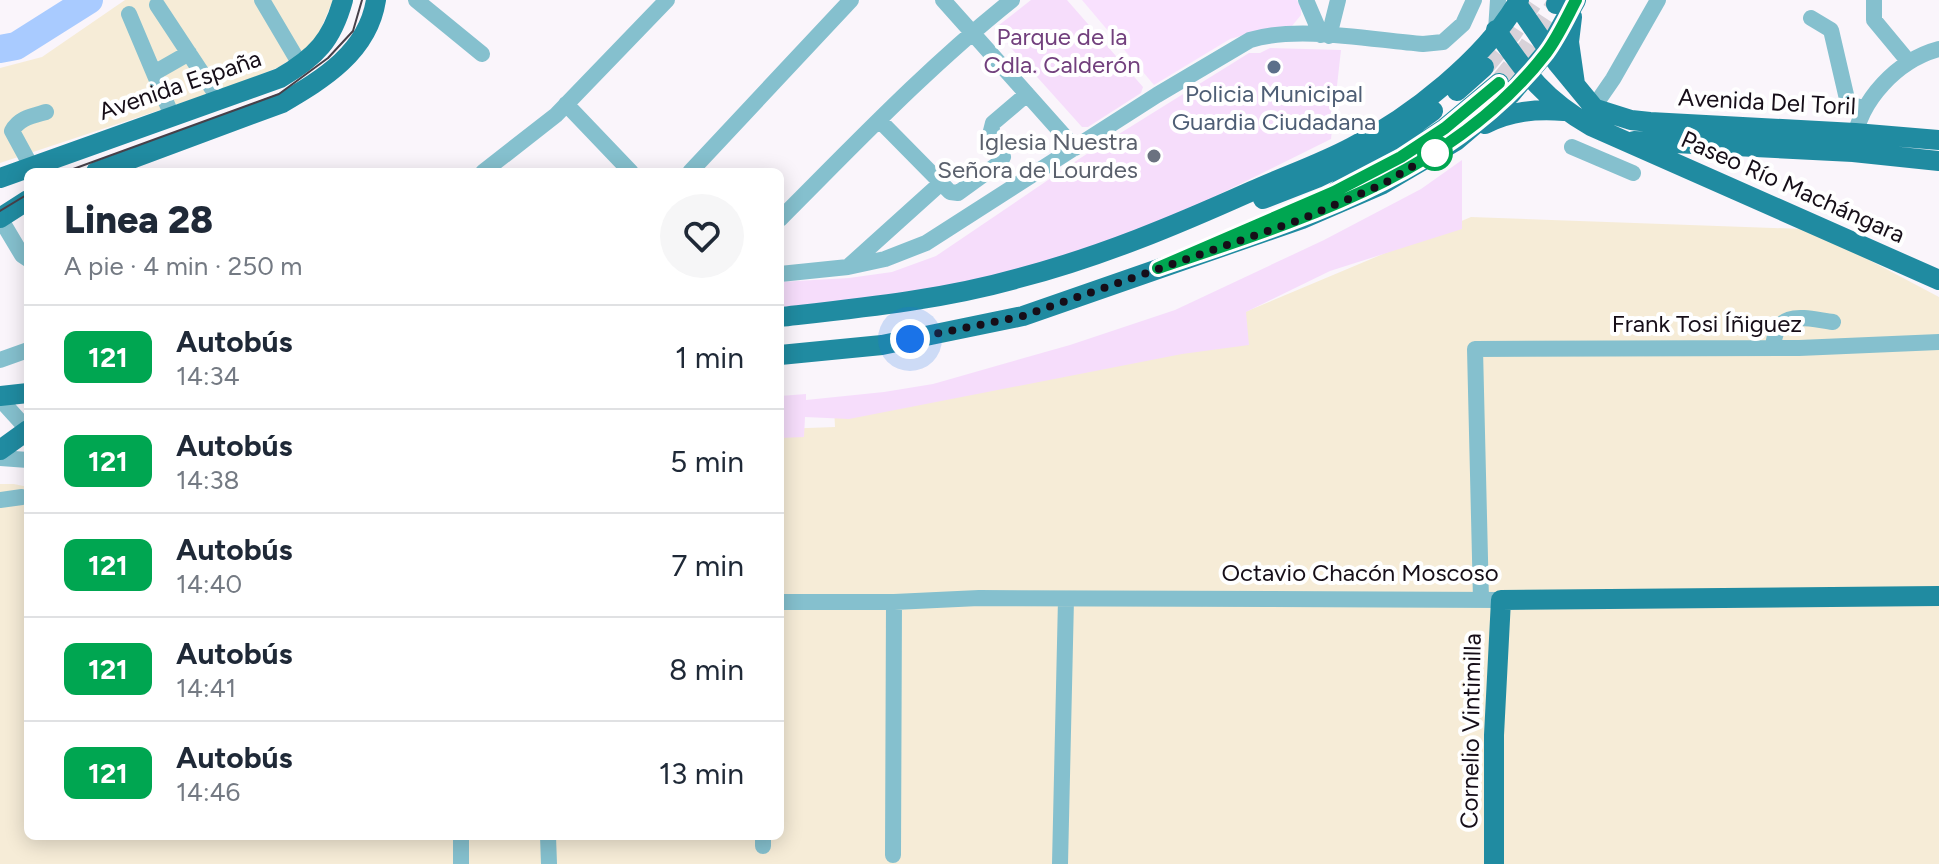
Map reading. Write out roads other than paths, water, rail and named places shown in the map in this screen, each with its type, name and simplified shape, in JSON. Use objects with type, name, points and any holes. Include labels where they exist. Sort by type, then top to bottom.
[{"type":"main road","name":"Avenida España","points":[[26,168],[280,78],[301,66],[320,49],[337,21],[343,0]]},
{"type":"main road","name":"Avenida España","points":[[109,168],[282,103],[311,86],[336,69],[362,40],[376,0]]},
{"type":"main road","name":"Paseo Río Machángara","points":[[1512,1],[1576,88],[1626,141]]},
{"type":"main road","points":[[1155,234],[1351,148],[1438,90],[1496,30],[1512,1]]},
{"type":"main road","points":[[1463,135],[1510,95],[1548,50],[1566,2]]},
{"type":"main road","points":[[1566,2],[1576,88]]},
{"type":"main road","name":"Paseo Río Machángara","points":[[1496,30],[1527,76],[1564,111],[1712,181],[1939,280]]},
{"type":"main road","points":[[784,317],[891,305],[1019,278],[1233,211],[1303,184],[1389,143],[1443,103],[1484,67]]},
{"type":"main road","points":[[1158,268],[1334,192],[1401,157],[1445,128],[1499,83]]},
{"type":"main road","name":"Avenida Del Toril","points":[[1593,108],[1631,120],[1854,142],[1939,161]]},
{"type":"main road","points":[[784,355],[882,345],[1023,316],[1329,207],[1383,184],[1463,135],[1499,117],[1531,109],[1564,111]]},
{"type":"main road","name":"Avenida Del Toril","points":[[1626,141],[1939,140]]},
{"type":"main road","name":"Avenida España","points":[[0,178],[24,169]]},
{"type":"main road","points":[[0,218],[24,203]]},
{"type":"main road","points":[[0,397],[24,394]]},
{"type":"main road","points":[[0,432],[24,430]]},
{"type":"main road","points":[[0,450],[24,433]]},
{"type":"main road","name":"Octavio Chacón Moscoso","points":[[1491,600],[1939,596]]},
{"type":"main road","name":"Cornelio Vintimilla","points":[[1491,600],[1494,864]]},
{"type":"street","points":[[262,0],[301,66]]},
{"type":"street","points":[[416,0],[482,54]]},
{"type":"street","points":[[488,168],[556,115],[667,0]]},
{"type":"street","points":[[694,168],[851,0]]},
{"type":"street","points":[[943,0],[1075,148]]},
{"type":"street","points":[[784,215],[971,32],[1012,0]]},
{"type":"street","points":[[1306,0],[1325,36]]},
{"type":"street","points":[[1325,36],[1338,0]]},
{"type":"street","points":[[784,274],[848,267],[885,259],[926,243],[1250,40],[1267,35],[1423,44],[1443,42],[1463,24],[1474,0]]},
{"type":"street","points":[[1593,108],[1653,13],[1658,0]]},
{"type":"street","points":[[1874,0],[1874,20],[1908,61]]},
{"type":"street","points":[[157,5],[219,99]]},
{"type":"street","points":[[129,14],[172,116]]},
{"type":"street","points":[[1811,18],[1831,30],[1847,99],[1852,105],[1863,108]]},
{"type":"street","points":[[1854,142],[1863,108],[1908,61],[1939,49]]},
{"type":"street","points":[[154,73],[189,53]]},
{"type":"street","points":[[879,120],[950,192],[958,193],[1003,157],[990,135],[993,123],[1027,94]]},
{"type":"street","points":[[566,104],[627,168]]},
{"type":"street","points":[[31,166],[12,131],[16,123],[46,112]]},
{"type":"street","points":[[1572,147],[1633,173]]},
{"type":"street","points":[[848,267],[941,183]]},
{"type":"street","points":[[0,218],[24,256]]},
{"type":"street","points":[[1773,348],[1778,330],[1788,319],[1796,317],[1833,322]]},
{"type":"street","name":"Frank Tosi Íñiguez","points":[[1475,349],[1773,348],[1939,342]]},
{"type":"street","name":"Cornelio Vintimilla","points":[[1475,349],[1491,600]]},
{"type":"street","points":[[0,360],[24,351]]},
{"type":"street","points":[[0,397],[24,425]]},
{"type":"street","points":[[0,458],[24,460]]},
{"type":"street","points":[[0,500],[22,497]]},
{"type":"street","points":[[1060,864],[1066,599]]},
{"type":"street","name":"Octavio Chacón Moscoso","points":[[784,602],[1491,600]]},
{"type":"street","points":[[893,855],[894,602]]},
{"type":"street","points":[[461,840],[461,864]]},
{"type":"street","points":[[548,840],[549,864]]},
{"type":"waterway","points":[[0,49],[16,46],[89,0]]},
{"type":"tunnel","points":[[1484,67],[1534,0]]},
{"type":"tunnel","points":[[1499,83],[1529,46],[1556,4]]},
{"type":"tram line","points":[[76,168],[279,94],[328,58],[353,31],[362,0]]},
{"type":"tram line","points":[[0,211],[24,196]]},
{"type":"place","name":"Policia Municipal Guardia Ciudadana","points":[[1274,67]]},
{"type":"place","name":"Iglesia Nuestra Señora de Lourdes","points":[[1154,156]]},
{"type":"park label","name":"Parque de la Cdla. Calderón","points":[[1062,51]]}]
